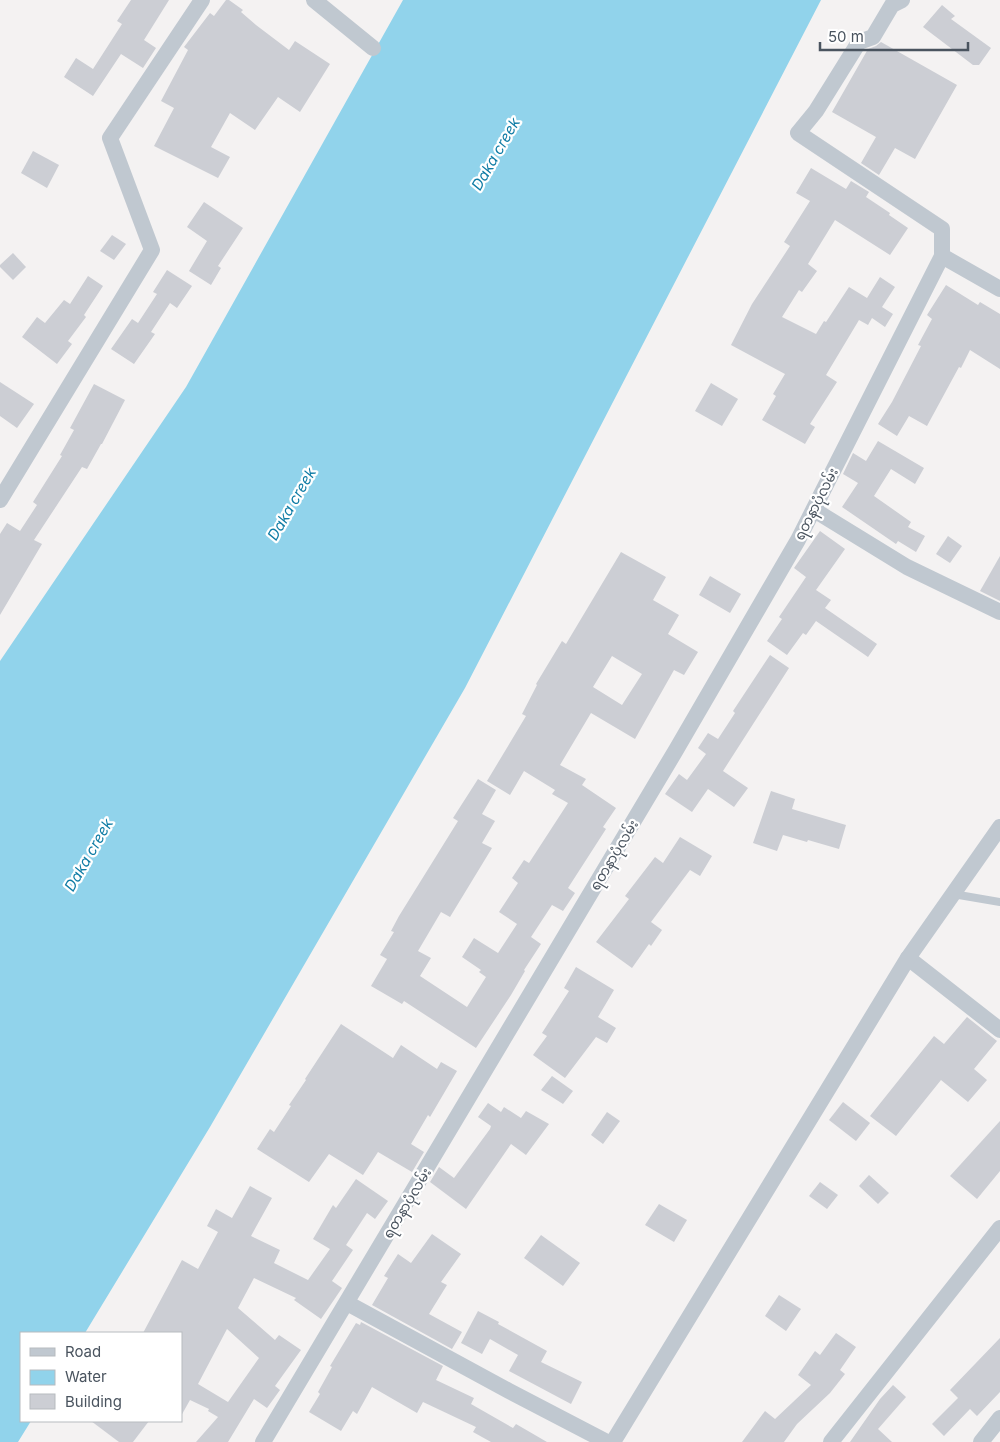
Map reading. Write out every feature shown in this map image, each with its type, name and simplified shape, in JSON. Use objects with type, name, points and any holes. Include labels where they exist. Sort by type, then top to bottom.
[{"type":"street","points":[[0,500],[152,250],[110,138],[202,0]]},
{"type":"street","points":[[314,0],[373,48]]},
{"type":"street","points":[[902,0],[892,5],[873,37],[859,42],[816,111],[798,133],[942,229],[942,256],[1000,289]]},
{"type":"street","name":"ရတနာပုံလမ်း","points":[[263,1442],[676,750],[798,540],[942,256]]},
{"type":"street","points":[[814,510],[907,568],[1000,612]]},
{"type":"street","points":[[613,1442],[908,958],[1000,827]]},
{"type":"street","points":[[908,958],[1000,1030]]},
{"type":"street","points":[[831,1442],[1000,1228]]},
{"type":"street","points":[[346,1303],[607,1442]]},
{"type":"street","points":[[981,1442],[1000,1418]]},
{"type":"lane","points":[[953,894],[1000,902]]},
{"type":"water","name":"Daka creek","points":[[403,0],[821,0],[465,688],[210,1127],[86,1332],[20,1332],[20,1422],[30,1422],[18,1442],[0,1442],[0,661],[186,387]]},
{"type":"building","points":[[131,0],[169,0],[144,40],[156,48],[143,68],[121,54],[93,96],[64,77],[76,58],[93,69],[122,24],[117,21]]},
{"type":"building","points":[[226,0],[229,0],[243,10],[241,12],[289,50],[295,41],[330,64],[300,112],[278,97],[255,130],[230,113],[211,147],[230,157],[218,178],[154,146],[174,108],[161,101],[188,50],[184,47],[210,13],[214,16]]},
{"type":"building","points":[[942,5],[955,16],[951,19],[991,48],[979,65],[973,65],[923,27]]},
{"type":"building","points":[[881,42],[957,85],[915,159],[895,148],[879,175],[861,163],[876,137],[832,112],[868,49]]},
{"type":"building","points":[[33,151],[59,165],[47,188],[21,173]]},
{"type":"building","points":[[811,168],[846,189],[851,181],[869,192],[866,197],[908,228],[890,255],[835,220],[808,264],[817,271],[802,292],[799,290],[782,317],[816,334],[849,287],[867,298],[880,277],[895,287],[882,307],[893,314],[885,327],[872,318],[868,325],[859,320],[826,375],[837,382],[810,424],[815,427],[805,444],[762,420],[776,396],[773,394],[785,374],[731,345],[752,304],[790,246],[784,242],[810,201],[796,193]]},
{"type":"building","points":[[204,202],[243,228],[218,266],[221,268],[211,285],[189,271],[207,241],[187,227]]},
{"type":"building","points":[[112,235],[126,244],[114,260],[100,251]]},
{"type":"building","points":[[13,253],[26,267],[13,280],[0,265]]},
{"type":"building","points":[[167,270],[192,286],[177,308],[170,303],[151,332],[155,334],[134,364],[111,349],[132,319],[138,323],[157,294],[153,292]]},
{"type":"building","points":[[88,276],[103,286],[84,315],[86,317],[68,341],[72,344],[57,364],[22,337],[37,317],[45,323],[64,300],[70,304]]},
{"type":"building","points":[[946,285],[978,305],[980,302],[1000,314],[1000,369],[970,350],[927,426],[909,416],[897,436],[878,424],[892,402],[921,346],[918,345],[932,319],[927,315]]},
{"type":"building","points":[[0,382],[34,404],[17,428],[0,416]]},
{"type":"building","points":[[711,383],[738,399],[722,426],[695,411]]},
{"type":"building","points":[[94,384],[125,400],[87,469],[82,467],[34,540],[42,544],[0,615],[0,534],[7,523],[20,531],[37,505],[33,502],[62,456],[60,455],[74,430],[70,428]]},
{"type":"building","points":[[878,441],[924,468],[915,484],[891,469],[874,496],[911,522],[908,527],[925,536],[916,552],[898,541],[896,544],[842,507],[858,483],[843,474],[853,453],[866,461]]},
{"type":"building","points":[[820,531],[845,549],[816,590],[831,600],[825,608],[877,644],[868,657],[816,621],[806,635],[803,633],[787,655],[767,641],[782,619],[779,617],[806,577],[794,568]]},
{"type":"building","points":[[948,536],[962,546],[950,563],[936,554]]},
{"type":"building","points":[[621,552],[666,577],[653,600],[679,615],[668,634],[698,652],[684,675],[674,670],[635,739],[591,713],[560,765],[586,779],[582,785],[616,808],[603,827],[606,829],[568,888],[575,893],[563,911],[552,905],[531,937],[541,944],[511,995],[476,1048],[404,1001],[402,1004],[371,986],[387,959],[380,955],[394,932],[391,931],[458,821],[453,818],[478,779],[496,790],[482,814],[495,821],[482,843],[492,848],[450,917],[441,912],[418,951],[431,958],[420,976],[467,1007],[486,977],[479,972],[481,970],[462,957],[474,938],[498,953],[517,924],[499,912],[518,883],[512,878],[524,860],[529,863],[568,803],[552,794],[555,790],[524,771],[510,795],[487,781],[526,716],[522,714],[536,684],[562,641],[566,644]],"holes":[[[612,656],[642,674],[622,705],[593,687]]]},
{"type":"building","points":[[1000,556],[1000,601],[980,591]]},
{"type":"building","points":[[710,576],[741,594],[730,613],[699,595]]},
{"type":"building","points":[[770,655],[789,668],[723,771],[748,788],[734,807],[708,789],[692,812],[665,794],[679,774],[687,780],[706,754],[698,748],[708,733],[718,739],[735,713],[733,711]]},
{"type":"building","points":[[771,791],[795,799],[792,809],[846,825],[839,849],[783,835],[777,851],[753,843]]},
{"type":"building","points":[[680,837],[712,856],[700,876],[690,870],[651,922],[662,930],[651,946],[649,944],[632,968],[596,942],[629,899],[625,896],[655,857],[663,863]]},
{"type":"building","points":[[576,967],[614,990],[598,1017],[616,1028],[607,1043],[596,1037],[565,1078],[533,1055],[547,1036],[542,1033],[569,991],[564,988]]},
{"type":"building","points":[[967,1017],[997,1041],[974,1069],[987,1080],[968,1102],[941,1080],[896,1136],[870,1116],[934,1036],[944,1044]]},
{"type":"building","points":[[341,1024],[393,1058],[401,1045],[437,1069],[441,1062],[457,1071],[430,1117],[428,1115],[411,1144],[424,1152],[412,1172],[378,1152],[363,1175],[329,1154],[309,1182],[257,1149],[270,1129],[274,1132],[291,1106],[289,1105],[305,1079]]},
{"type":"building","points":[[552,1076],[573,1091],[563,1104],[541,1090]]},
{"type":"building","points":[[843,1102],[870,1123],[856,1141],[829,1120]]},
{"type":"building","points":[[488,1103],[501,1112],[504,1107],[521,1118],[526,1111],[549,1124],[526,1155],[511,1144],[466,1209],[430,1182],[439,1167],[454,1178],[490,1129],[491,1126],[478,1117]]},
{"type":"building","points":[[607,1112],[620,1121],[603,1144],[591,1135]]},
{"type":"building","points":[[1000,1121],[1000,1171],[977,1199],[950,1176]]},
{"type":"building","points":[[869,1175],[889,1193],[878,1204],[859,1186]]},
{"type":"building","points":[[356,1179],[388,1201],[375,1219],[367,1213],[346,1245],[353,1250],[332,1281],[342,1288],[321,1319],[294,1300],[296,1298],[254,1278],[238,1308],[275,1340],[279,1335],[301,1350],[275,1386],[280,1390],[267,1408],[254,1399],[228,1442],[196,1442],[218,1417],[208,1411],[209,1409],[190,1400],[182,1414],[182,1332],[144,1332],[182,1260],[198,1269],[218,1232],[207,1226],[216,1209],[232,1218],[250,1186],[272,1198],[251,1236],[280,1250],[274,1263],[308,1280],[330,1249],[313,1239],[333,1205],[336,1208]],"holes":[[[227,1329],[259,1358],[228,1402],[198,1384]]]},
{"type":"building","points":[[820,1182],[838,1195],[827,1209],[809,1196]]},
{"type":"building","points":[[659,1204],[687,1220],[674,1242],[645,1225]]},
{"type":"building","points":[[432,1234],[461,1254],[441,1282],[447,1285],[429,1314],[462,1332],[452,1349],[372,1305],[388,1278],[384,1276],[398,1254],[411,1263]]},
{"type":"building","points":[[541,1235],[580,1263],[563,1286],[524,1258]]},
{"type":"building","points":[[779,1295],[801,1309],[786,1331],[765,1316]]},
{"type":"building","points":[[478,1311],[547,1351],[541,1362],[582,1382],[571,1404],[509,1371],[518,1355],[490,1339],[482,1354],[461,1343]]},
{"type":"building","points":[[361,1322],[443,1366],[436,1380],[474,1398],[471,1404],[513,1428],[516,1424],[547,1442],[491,1442],[473,1432],[476,1427],[423,1402],[417,1413],[372,1387],[357,1414],[353,1411],[341,1431],[309,1412],[320,1394],[318,1392],[332,1367],[330,1366],[356,1323],[360,1325]]},
{"type":"building","points":[[836,1333],[856,1347],[840,1370],[845,1374],[830,1393],[797,1424],[784,1442],[742,1442],[765,1411],[775,1419],[811,1385],[798,1375],[815,1351],[820,1355]]},
{"type":"building","points":[[1000,1338],[1000,1392],[977,1416],[970,1409],[944,1436],[932,1424],[958,1398],[950,1390]]},
{"type":"building","points":[[893,1385],[906,1397],[878,1429],[892,1442],[850,1442],[880,1399]]},
{"type":"building","points":[[92,1422],[148,1422],[133,1442],[119,1442]]}]
